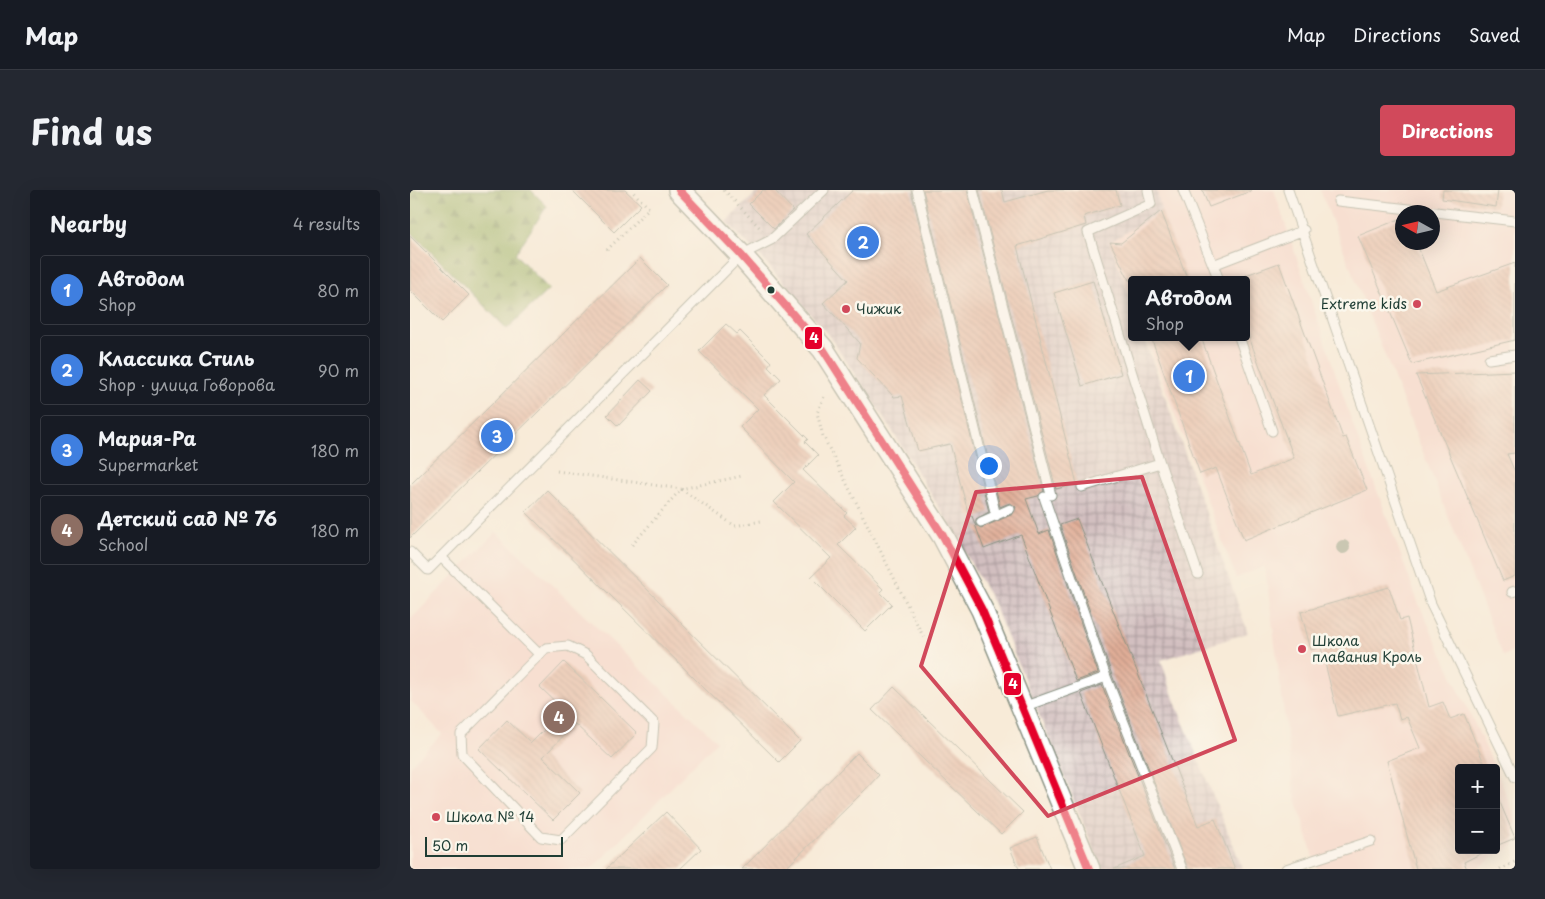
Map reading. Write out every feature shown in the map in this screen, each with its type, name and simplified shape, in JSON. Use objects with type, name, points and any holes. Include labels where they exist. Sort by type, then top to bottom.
[{"type":"street","points":[[679,190],[741,255],[822,349],[934,522],[982,610],[1089,869]]},
{"type":"lane","points":[[410,552],[428,570],[741,255],[771,240],[824,190]]},
{"type":"lane","points":[[917,190],[996,516]]},
{"type":"lane","points":[[973,190],[1047,496],[1106,677],[1182,869]]},
{"type":"lane","points":[[1148,190],[1151,204],[1088,232],[1160,464],[1198,574]]},
{"type":"lane","points":[[1183,190],[1217,276]]},
{"type":"lane","points":[[1288,190],[1304,230],[1431,604],[1515,777]]},
{"type":"lane","points":[[1338,201],[1515,221]]},
{"type":"lane","points":[[1213,265],[1304,230]]},
{"type":"lane","points":[[1240,341],[1272,431]]},
{"type":"lane","points":[[1489,359],[1515,355]]},
{"type":"lane","points":[[1082,486],[1160,464]]},
{"type":"lane","points":[[981,522],[1010,509]]},
{"type":"lane","points":[[441,557],[540,655]]},
{"type":"lane","points":[[568,646],[586,655],[654,724],[652,748],[561,840],[541,837],[462,754],[461,734],[540,655],[546,648],[568,646]]},
{"type":"lane","points":[[1022,707],[1106,677]]},
{"type":"lane","points":[[1286,869],[1372,841]]},
{"type":"path","points":[[607,250],[650,208],[631,190]]},
{"type":"path","points":[[724,190],[771,240]]},
{"type":"path","points":[[824,397],[817,413],[822,436],[924,638]]},
{"type":"path","points":[[557,471],[681,489],[742,476]]},
{"type":"path","points":[[681,489],[735,526],[761,521]]},
{"type":"path","points":[[632,545],[681,489]]},
{"type":"path","points":[[1500,869],[1515,862]]},
{"type":"highlighted area","points":[[1142,477],[1235,740],[1048,816],[921,666],[976,492]]},
{"type":"shaded area","points":[[759,190],[1157,190],[1161,211],[1110,242],[1128,293],[1128,341],[1145,341],[1248,633],[1161,660],[1175,702],[1243,869],[1102,869],[994,604],[943,514],[888,424],[830,337],[763,259],[726,222]]},
{"type":"shaded area","points":[[1157,190],[1274,190],[1353,425],[1418,602],[1493,764],[1455,764],[1455,854],[1499,854],[1476,869],[1317,869],[1294,792],[1265,566],[1236,578],[1147,341],[1250,341],[1250,276],[1128,276],[1128,291],[1110,242],[1161,211]]},
{"type":"shaded area","points":[[1320,190],[1515,190],[1515,651],[1503,656]]},
{"type":"shaded area","points":[[496,532],[717,741],[592,869],[410,869],[410,766],[442,734],[410,700],[410,620]]},
{"type":"shaded area","points":[[1500,780],[1515,816],[1515,844],[1500,854]]},
{"type":"green space","points":[[410,190],[531,190],[547,206],[515,254],[549,289],[507,329],[410,231]]},
{"type":"building","points":[[572,190],[625,190],[641,205],[614,232]]},
{"type":"building","points":[[763,190],[774,190],[793,210],[774,229],[749,204]]},
{"type":"building","points":[[853,190],[911,190],[989,512],[976,519],[976,525],[981,528],[1013,514],[1016,507],[1010,503],[1000,507],[923,190],[967,190],[1044,491],[1038,496],[1026,499],[1039,534],[1049,530],[1098,673],[1076,681],[1021,535],[984,549],[972,516],[969,516],[950,444],[918,451],[902,396],[894,397],[857,358],[860,343],[823,303],[848,280],[806,234]]},
{"type":"building","points":[[979,190],[1002,190],[1005,202],[1048,190],[1116,190],[1120,205],[1084,216],[1086,225],[1017,246],[1077,484],[1056,489]]},
{"type":"building","points":[[1202,190],[1250,190],[1251,191],[1209,207]]},
{"type":"building","points":[[1443,190],[1498,190],[1496,207],[1442,199]]},
{"type":"building","points":[[1161,211],[1186,276],[1128,276],[1128,278],[1110,242],[1121,243]]},
{"type":"building","points":[[1395,221],[1395,250],[1419,250],[1436,291],[1515,263],[1515,340],[1412,364],[1358,236]]},
{"type":"building","points":[[410,236],[469,295],[442,322],[410,290]]},
{"type":"building","points":[[640,258],[667,285],[410,538],[410,485]]},
{"type":"building","points":[[1279,263],[1343,438],[1346,437],[1367,490],[1244,540],[1216,468],[1200,474],[1152,341],[1202,341],[1251,475],[1294,458],[1250,340],[1250,276],[1246,275]]},
{"type":"building","points":[[1093,281],[1121,374],[1082,386],[1054,293]]},
{"type":"building","points":[[726,324],[737,334],[740,331],[771,362],[768,366],[781,379],[764,395],[808,439],[805,442],[818,455],[803,470],[847,513],[844,516],[856,527],[838,545],[883,589],[880,592],[892,604],[865,631],[811,577],[831,558],[774,502],[794,482],[740,427],[758,409],[699,351]]},
{"type":"building","points":[[1515,371],[1515,453],[1507,454],[1515,472],[1515,576],[1503,581],[1416,375]]},
{"type":"building","points":[[640,380],[652,391],[618,426],[607,415]]},
{"type":"building","points":[[547,490],[800,741],[779,762],[526,512]]},
{"type":"building","points":[[1077,519],[1198,826],[1215,819],[1235,869],[1188,869],[1112,675],[1060,525]]},
{"type":"building","points":[[1389,587],[1400,620],[1407,618],[1429,707],[1443,702],[1450,719],[1464,714],[1484,764],[1455,764],[1455,854],[1480,854],[1464,862],[1467,869],[1416,869],[1387,761],[1420,748],[1407,717],[1400,719],[1395,703],[1338,716],[1321,647],[1311,650],[1301,612]]},
{"type":"building","points":[[564,662],[637,733],[612,759],[575,724],[543,757],[580,793],[553,820],[479,749],[507,720],[531,743],[564,710],[540,687]]},
{"type":"building","points":[[1102,685],[1175,869],[1114,869],[1145,856],[1081,693]]},
{"type":"building","points":[[894,687],[1023,812],[1001,834],[872,710]]},
{"type":"building","points":[[857,753],[879,775],[864,791],[785,869],[742,869]]},
{"type":"building","points":[[1500,802],[1515,838],[1500,844]]},
{"type":"building","points":[[666,812],[701,849],[680,869],[606,869]]},
{"type":"building","points":[[1037,837],[1050,869],[1019,869],[1010,848]]},
{"type":"transit line","name":"4","points":[[679,190],[741,255],[823,349],[943,536],[982,610],[1089,869]]},
{"type":"place","name":"Классика Стиль","points":[[863,242]]},
{"type":"place","name":"Extreme kids","points":[[1417,304]]},
{"type":"place","name":"Чижик","points":[[846,309]]},
{"type":"place","name":"Автодом","points":[[1189,376]]},
{"type":"place","name":"Мария-Ра","points":[[497,436]]},
{"type":"place","name":"Школа плавания Кроль","points":[[1302,649]]},
{"type":"place","name":"Детский сад № 76","points":[[559,717]]},
{"type":"place","name":"Школа № 14","points":[[436,817]]}]
